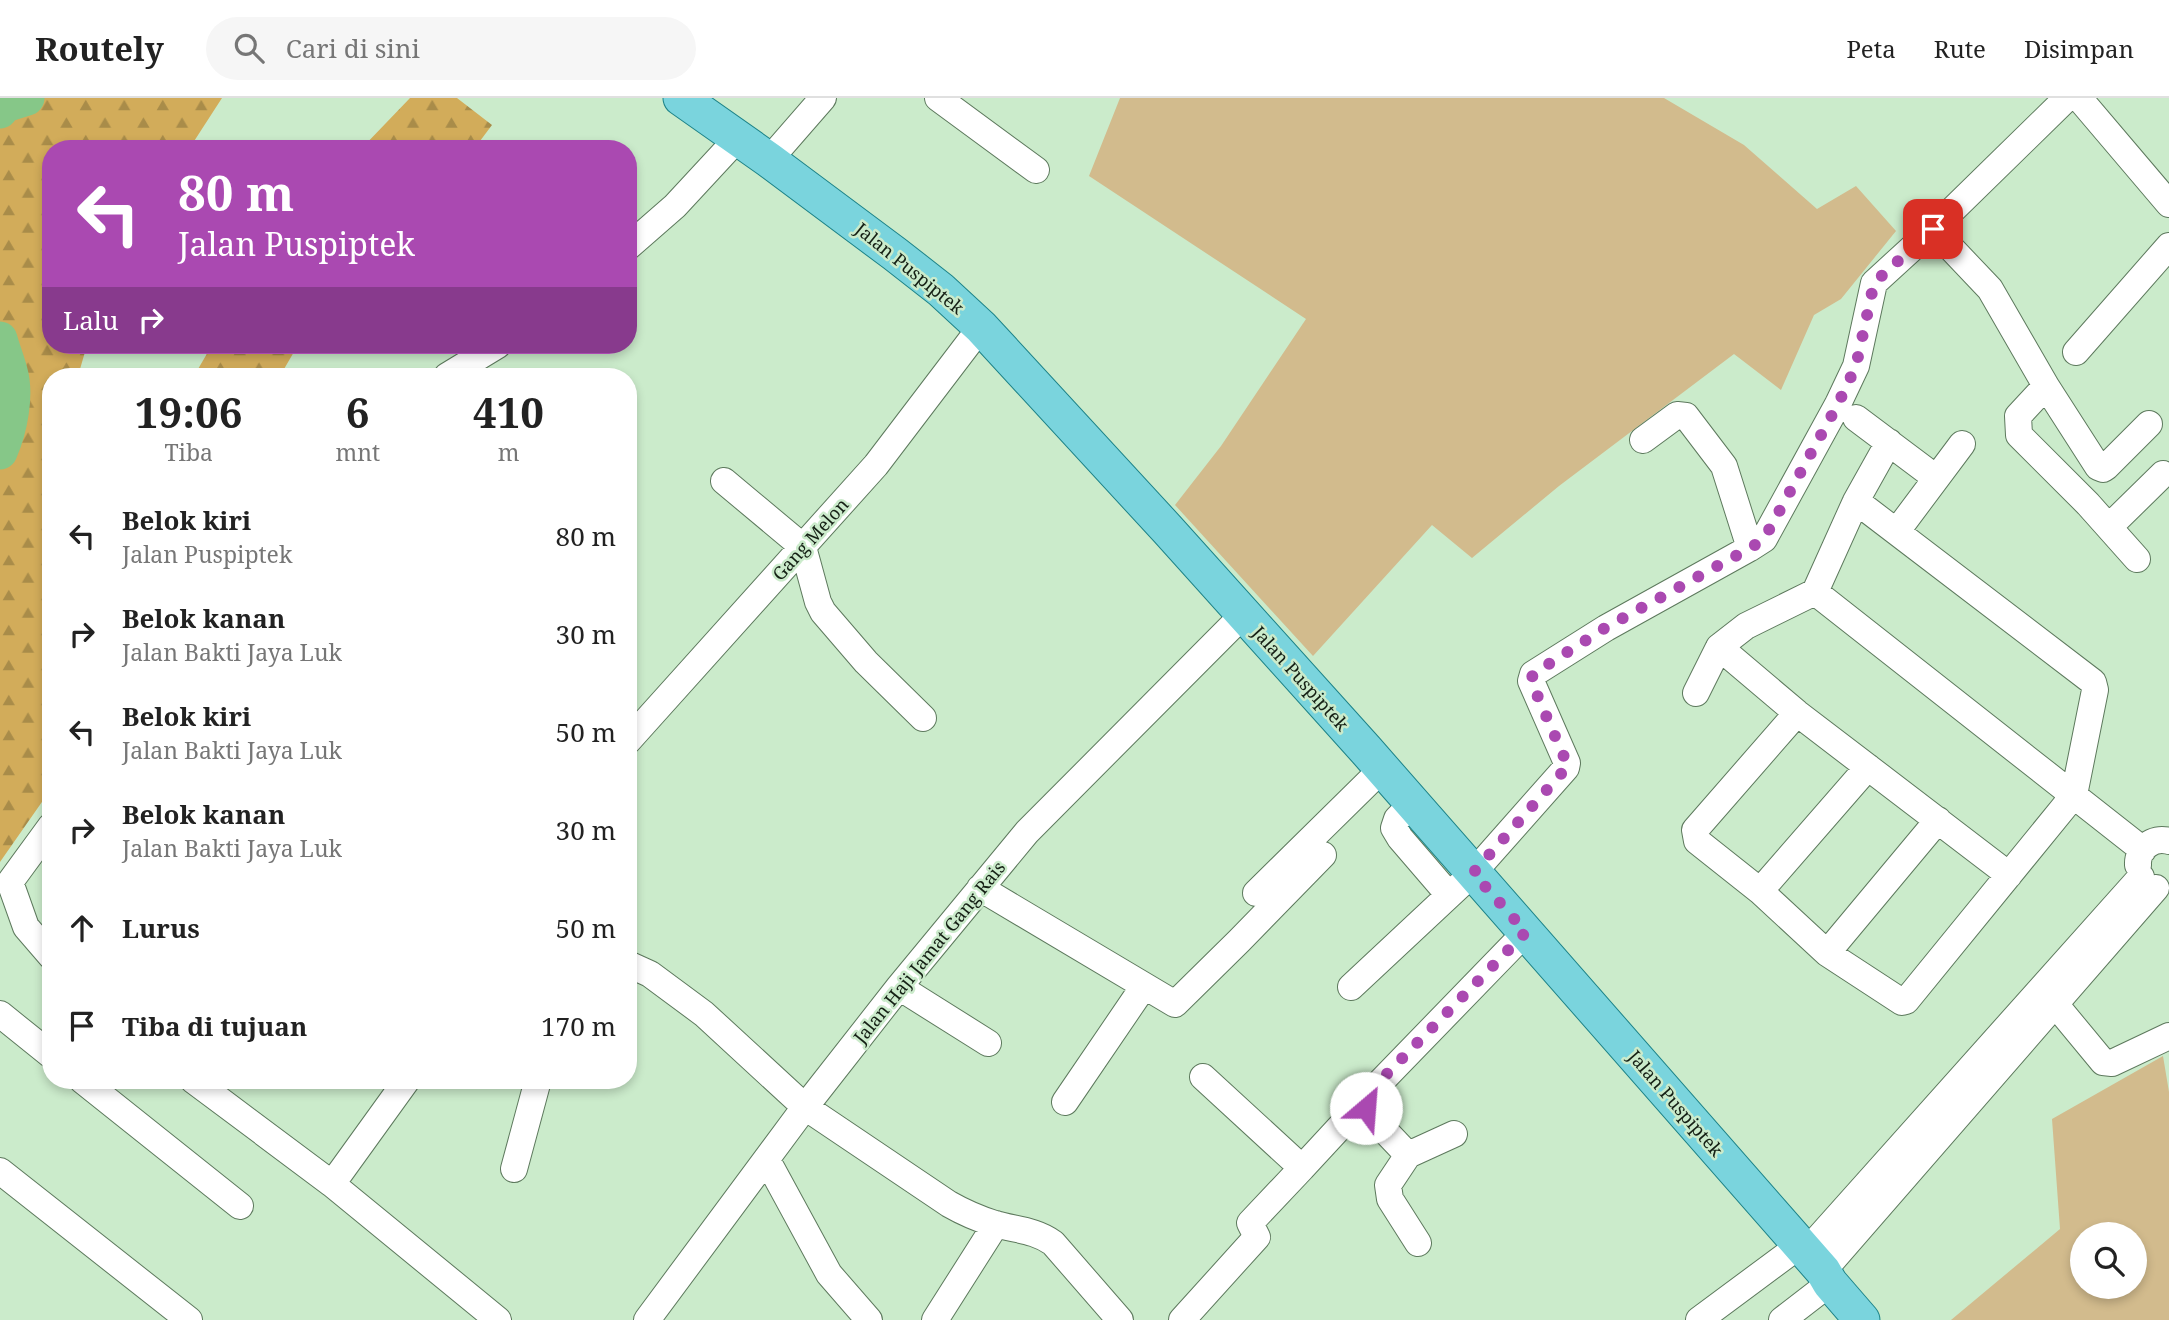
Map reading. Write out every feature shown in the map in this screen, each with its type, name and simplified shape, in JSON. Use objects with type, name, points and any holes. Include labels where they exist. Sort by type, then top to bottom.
[{"type":"main road","name":"Jalan Puspiptek","points":[[681,98],[769,160],[941,290],[981,327],[1413,803],[1461,884],[1526,932],[1815,1263],[1858,1319]]},
{"type":"street","points":[[769,160],[822,98]]},
{"type":"street","points":[[938,98],[1036,170]]},
{"type":"street","points":[[1351,987],[1461,884],[1568,766],[1531,681],[1533,674],[1605,628],[1759,543],[1768,534],[1856,366],[1874,283],[2067,98]]},
{"type":"street","points":[[2079,98],[2169,204]]},
{"type":"street","points":[[637,239],[675,206],[738,138]]},
{"type":"street","points":[[1933,229],[1990,289],[2046,386],[2100,468],[2106,467],[2148,424]]},
{"type":"street","points":[[2076,352],[2169,246]]},
{"type":"street","name":"Gang Melon","points":[[637,731],[876,465],[981,327]]},
{"type":"street","points":[[460,368],[483,354]]},
{"type":"street","points":[[2046,386],[2018,416],[2019,435],[2137,559]]},
{"type":"street","points":[[1643,440],[1677,415],[1686,416],[1724,466],[1750,548]]},
{"type":"street","points":[[1856,418],[1937,478]]},
{"type":"street","points":[[1696,693],[1719,647],[1746,626],[1815,592],[1856,501],[1889,442]]},
{"type":"street","points":[[1896,531],[1962,444]]},
{"type":"street","points":[[2109,527],[2163,474]]},
{"type":"street","points":[[724,481],[803,547],[823,611],[866,662],[923,718]]},
{"type":"street","points":[[1797,713],[1695,830],[1697,841],[1760,891],[1827,953],[1902,1002],[1906,1001],[2074,795],[2095,690],[2092,682],[1856,501]]},
{"type":"street","points":[[1815,592],[2143,849]]},
{"type":"street","name":"Jalan Haji Jamat Gang Rais","points":[[648,1320],[804,1107],[980,888],[1035,823],[1244,614]]},
{"type":"street","points":[[1719,647],[1797,713],[2009,875]]},
{"type":"street","points":[[1760,891],[1868,767]]},
{"type":"street","points":[[1256,893],[1382,768]]},
{"type":"street","points":[[1827,953],[1938,820]]},
{"type":"street","points":[[42,838],[10,882],[26,927],[42,946]]},
{"type":"street","points":[[2155,885],[2139,874],[2138,858],[2147,845],[2162,839],[2169,841]]},
{"type":"street","points":[[980,888],[1173,1004],[1178,1003],[1323,855]]},
{"type":"street","points":[[1970,1085],[2055,1004],[2155,885]]},
{"type":"street","points":[[1782,1320],[1815,1263],[1970,1085],[2155,885]]},
{"type":"street","points":[[1182,1320],[1257,1237],[1250,1223],[1364,1101],[1379,1081],[1526,932]]},
{"type":"street","points":[[637,968],[650,974],[704,1014],[804,1107],[964,1213],[1043,1235],[1120,1320]]},
{"type":"street","points":[[1065,1102],[1144,986]]},
{"type":"street","points":[[899,987],[988,1043]]},
{"type":"street","points":[[2055,1004],[2103,1062],[2112,1063],[2169,1036]]},
{"type":"street","points":[[0,1014],[42,1048]]},
{"type":"street","points":[[1203,1077],[1302,1168]]},
{"type":"street","points":[[93,1089],[240,1206]]},
{"type":"street","points":[[205,1089],[332,1184],[498,1320]]},
{"type":"street","points":[[332,1184],[401,1089]]},
{"type":"street","points":[[514,1169],[536,1089]]},
{"type":"street","points":[[1364,1101],[1368,1113],[1408,1155]]},
{"type":"street","points":[[1418,1243],[1390,1199],[1388,1185],[1408,1155],[1454,1134]]},
{"type":"street","points":[[767,1160],[829,1274],[869,1320]]},
{"type":"street","points":[[0,1171],[189,1320]]},
{"type":"street","points":[[936,1320],[996,1224]]},
{"type":"street","points":[[1699,1320],[1815,1263]]},
{"type":"shaded area","points":[[1120,98],[1664,98],[1744,145],[1817,209],[1856,186],[1896,231],[1841,299],[1814,315],[1781,390],[1734,354],[1559,486],[1472,558],[1432,525],[1313,656],[1175,505],[1221,446],[1306,319],[1089,176]]},
{"type":"shaded area","points":[[2163,1056],[2169,1092],[2169,1320],[1951,1320],[2060,1229],[2052,1119]]},
{"type":"green space","points":[[19,98],[222,98],[195,140],[42,140],[42,354],[84,354],[80,368],[42,368],[42,802],[0,862],[0,111],[5,105]]},
{"type":"green space","points":[[410,98],[457,98],[492,125],[481,140],[370,140]]},
{"type":"green space","points":[[207,354],[293,354],[285,368],[199,368]]},
{"type":"waterway","points":[[0,111],[5,105],[27,98]]},
{"type":"waterway","points":[[0,339],[13,391],[7,433],[0,452]]},
{"type":"route","points":[[1366,1108],[1364,1101],[1372,1089],[1526,932],[1473,873],[1568,766],[1531,681],[1533,674],[1605,628],[1764,539],[1856,366],[1874,283],[1933,229]]}]
